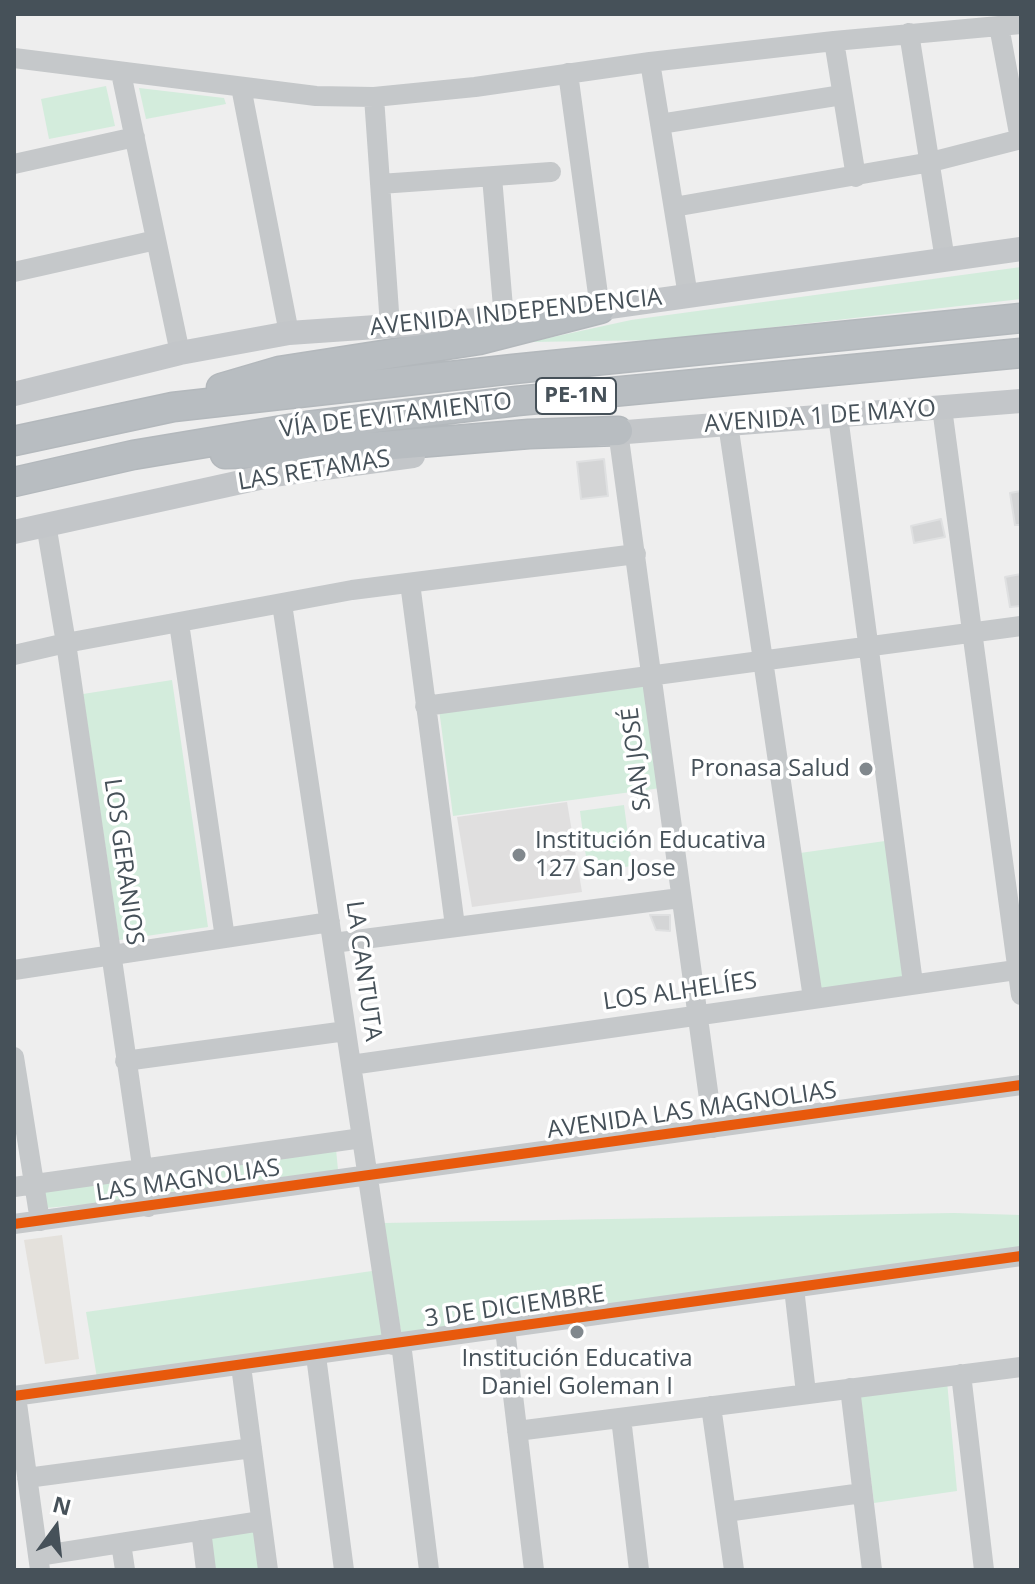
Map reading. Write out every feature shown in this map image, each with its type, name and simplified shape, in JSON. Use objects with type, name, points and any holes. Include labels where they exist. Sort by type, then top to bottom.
[{"type":"highway","points":[[173,407],[205,393],[279,371],[479,340],[600,309]]},
{"type":"highway","name":"VÍA DE EVITAMIENTO","points":[[14,441],[173,407],[1021,318]]},
{"type":"highway","name":"VÍA DE EVITAMIENTO","points":[[14,482],[133,455],[307,426],[517,401],[1021,353]]},
{"type":"highway","points":[[133,455],[307,452],[529,434],[618,431]]},
{"type":"main road","name":"AVENIDA INDEPENDENCIA","points":[[14,394],[180,353],[289,333],[504,319],[600,309],[1021,249]]},
{"type":"main road","name":"AVENIDA 1 DE MAYO","points":[[618,431],[1021,401]]},
{"type":"main road","name":"LAS RETAMAS","points":[[14,532],[273,475],[618,431]]},
{"type":"street","points":[[14,58],[316,96],[374,97],[834,41],[1021,24]]},
{"type":"street","points":[[674,207],[856,177],[1021,139],[999,26]]},
{"type":"street","points":[[909,33],[945,260]]},
{"type":"street","points":[[834,41],[856,177]]},
{"type":"street","points":[[650,62],[688,296]]},
{"type":"street","points":[[121,73],[180,353]]},
{"type":"street","points":[[568,73],[600,309]]},
{"type":"street","points":[[241,87],[289,333]]},
{"type":"street","points":[[660,124],[842,95]]},
{"type":"street","points":[[374,97],[390,326]]},
{"type":"street","points":[[14,164],[135,137]]},
{"type":"street","points":[[380,184],[551,172]]},
{"type":"street","points":[[492,177],[504,319]]},
{"type":"street","points":[[14,272],[156,240]]},
{"type":"street","points":[[942,408],[1021,995]]},
{"type":"street","points":[[838,416],[913,983]]},
{"type":"street","points":[[728,424],[813,998]]},
{"type":"street","name":"SAN JOSÉ","points":[[618,431],[713,1128]]},
{"type":"street","name":"LOS GERANIOS","points":[[46,524],[148,1207]]},
{"type":"street","points":[[14,655],[352,590],[636,554]]},
{"type":"street","points":[[410,583],[455,926]]},
{"type":"street","name":"LA CANTUTA","points":[[282,604],[429,1570]]},
{"type":"street","points":[[179,623],[225,938]]},
{"type":"street","points":[[425,706],[1021,626]]},
{"type":"street","points":[[333,943],[680,898]]},
{"type":"street","points":[[14,970],[330,922]]},
{"type":"street","name":"LOS ALHELÍES","points":[[351,1065],[1016,970]]},
{"type":"street","points":[[125,1061],[346,1031]]},
{"type":"street","points":[[14,1057],[24,1186],[40,1221]]},
{"type":"street","name":"AVENIDA LAS MAGNOLIAS","points":[[368,1177],[1021,1085]]},
{"type":"street","name":"LAS MAGNOLIAS","points":[[24,1186],[362,1138]]},
{"type":"street","name":"LAS MAGNOLIAS","points":[[14,1224],[368,1177]]},
{"type":"street","name":"3 DE DICIEMBRE","points":[[15,1396],[1021,1256]]},
{"type":"street","points":[[794,1288],[806,1393]]},
{"type":"street","points":[[505,1329],[534,1570]]},
{"type":"street","points":[[316,1356],[344,1570]]},
{"type":"street","points":[[241,1366],[268,1570]]},
{"type":"street","points":[[517,1431],[1021,1367]]},
{"type":"street","points":[[961,1374],[984,1570]]},
{"type":"street","points":[[850,1388],[872,1570]]},
{"type":"street","points":[[15,1396],[39,1563],[121,1543],[261,1521]]},
{"type":"street","points":[[711,1406],[734,1570]]},
{"type":"street","points":[[621,1418],[639,1570]]},
{"type":"street","points":[[27,1478],[252,1448]]},
{"type":"street","points":[[726,1512],[862,1493]]},
{"type":"street","points":[[201,1530],[206,1570]]},
{"type":"street","points":[[121,1543],[125,1570]]},
{"type":"shaded area","name":"Institución Educativa 127 San Jose","points":[[567,802],[582,892],[472,907],[457,817]]},
{"type":"shaded area","points":[[62,1235],[79,1359],[45,1364],[24,1240]]},
{"type":"green space","points":[[106,86],[115,126],[49,139],[41,99]]},
{"type":"green space","points":[[139,88],[224,98],[226,104],[146,119]]},
{"type":"green space","points":[[1021,267],[1021,299],[661,340],[530,342],[631,320]]},
{"type":"green space","points":[[172,680],[208,927],[119,940],[83,694]]},
{"type":"green space","points":[[645,683],[661,788],[453,816],[439,709]]},
{"type":"green space","points":[[624,805],[632,866],[588,872],[580,811]]},
{"type":"green space","points":[[885,841],[907,979],[821,992],[800,853]]},
{"type":"green space","points":[[336,1149],[338,1170],[155,1194],[153,1173]]},
{"type":"green space","points":[[131,1179],[134,1200],[46,1208],[44,1187]]},
{"type":"green space","points":[[954,1213],[1021,1215],[1021,1247],[402,1338],[383,1223]]},
{"type":"green space","points":[[379,1270],[389,1339],[97,1378],[86,1312]]},
{"type":"green space","points":[[947,1381],[957,1491],[874,1503],[860,1393]]},
{"type":"green space","points":[[258,1530],[264,1570],[212,1570],[207,1536]]},
{"type":"building","points":[[604,459],[608,496],[581,499],[577,462]]},
{"type":"building","points":[[1021,491],[1021,525],[1015,525],[1010,493]]},
{"type":"building","points":[[941,519],[945,537],[914,543],[911,526]]},
{"type":"building","points":[[1021,574],[1021,606],[1010,607],[1005,577]]},
{"type":"building","points":[[650,915],[670,915],[670,931],[656,930]]},
{"type":"cycle path","points":[[14,1224],[1021,1085]]},
{"type":"cycle path","points":[[14,1396],[1021,1256]]},
{"type":"place","name":"Pronasa Salud","points":[[866,769]]},
{"type":"place","name":"Institución Educativa 127 San Jose","points":[[519,855]]},
{"type":"place","name":"Institución Educativa Daniel Goleman I","points":[[577,1332]]}]
